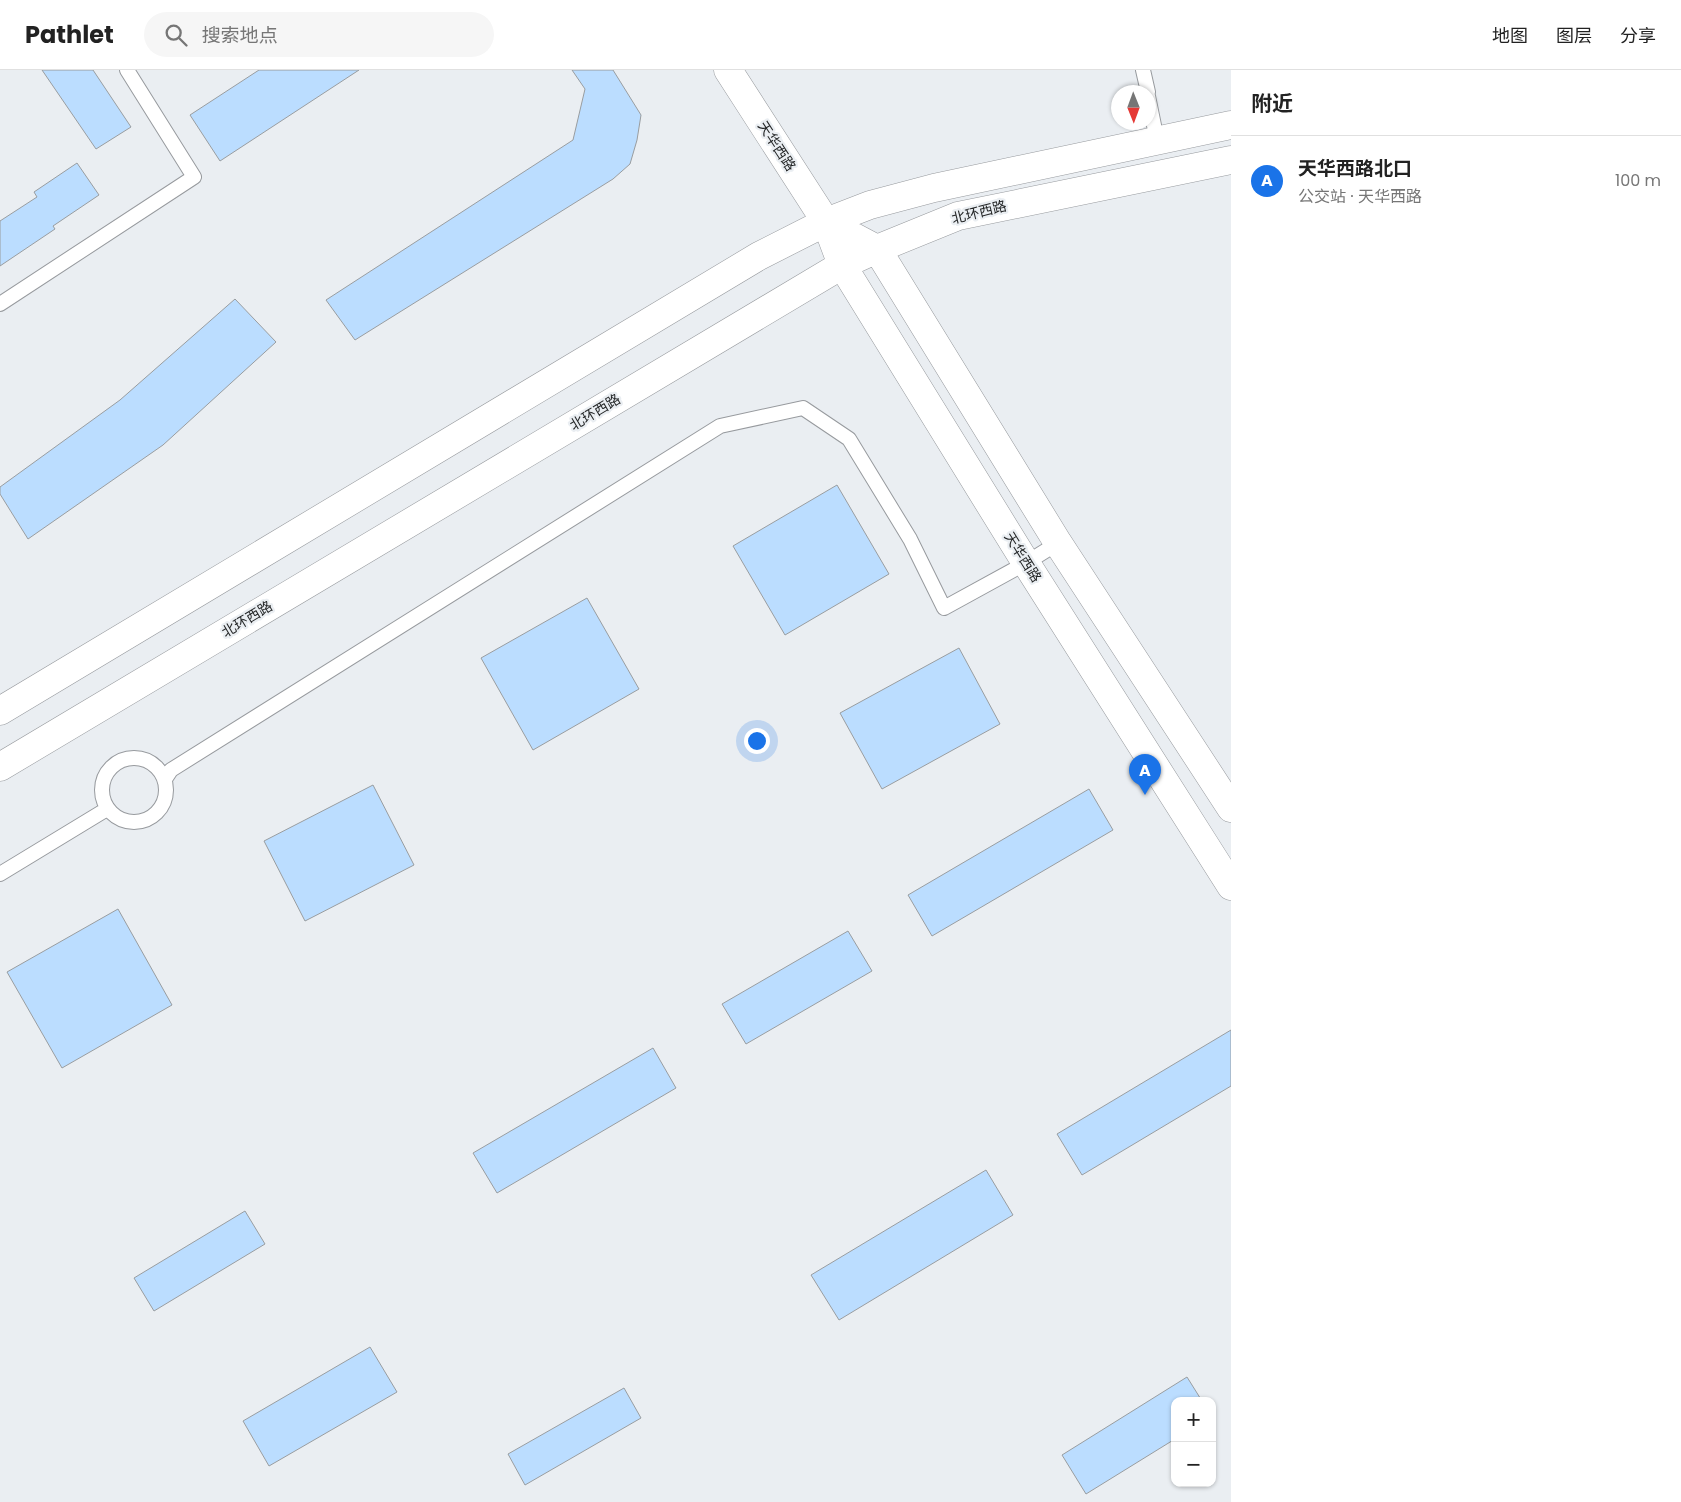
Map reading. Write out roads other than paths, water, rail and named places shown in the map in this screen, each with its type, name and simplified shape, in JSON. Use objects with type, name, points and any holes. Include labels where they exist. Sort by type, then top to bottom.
[{"type":"street","name":"天华西路","points":[[728,70],[826,222],[842,265],[1026,563],[1231,886]]},
{"type":"street","points":[[0,711],[759,256],[826,222],[870,206],[934,188],[1231,125]]},
{"type":"street","name":"北环西路","points":[[0,766],[842,265],[958,216],[1231,160]]},
{"type":"street","name":"天华西路","points":[[826,222],[877,249]]},
{"type":"street","points":[[877,249],[1058,544],[1231,808]]},
{"type":"lane","points":[[0,304],[194,176],[127,70]]},
{"type":"lane","points":[[1143,70],[1146,85]]},
{"type":"lane","points":[[1156,130],[1158,140]]},
{"type":"lane","points":[[165,779],[171,770],[720,426],[803,408],[849,439],[910,539],[944,608],[1058,544]]},
{"type":"lane","points":[[137,757],[154,764],[165,779],[166,797],[156,813],[140,822],[122,820],[107,808],[102,791],[106,773],[119,761],[137,757]]},
{"type":"lane","points":[[0,874],[107,808]]},
{"type":"place","name":"天华西路北口","points":[[1145,795]]}]
